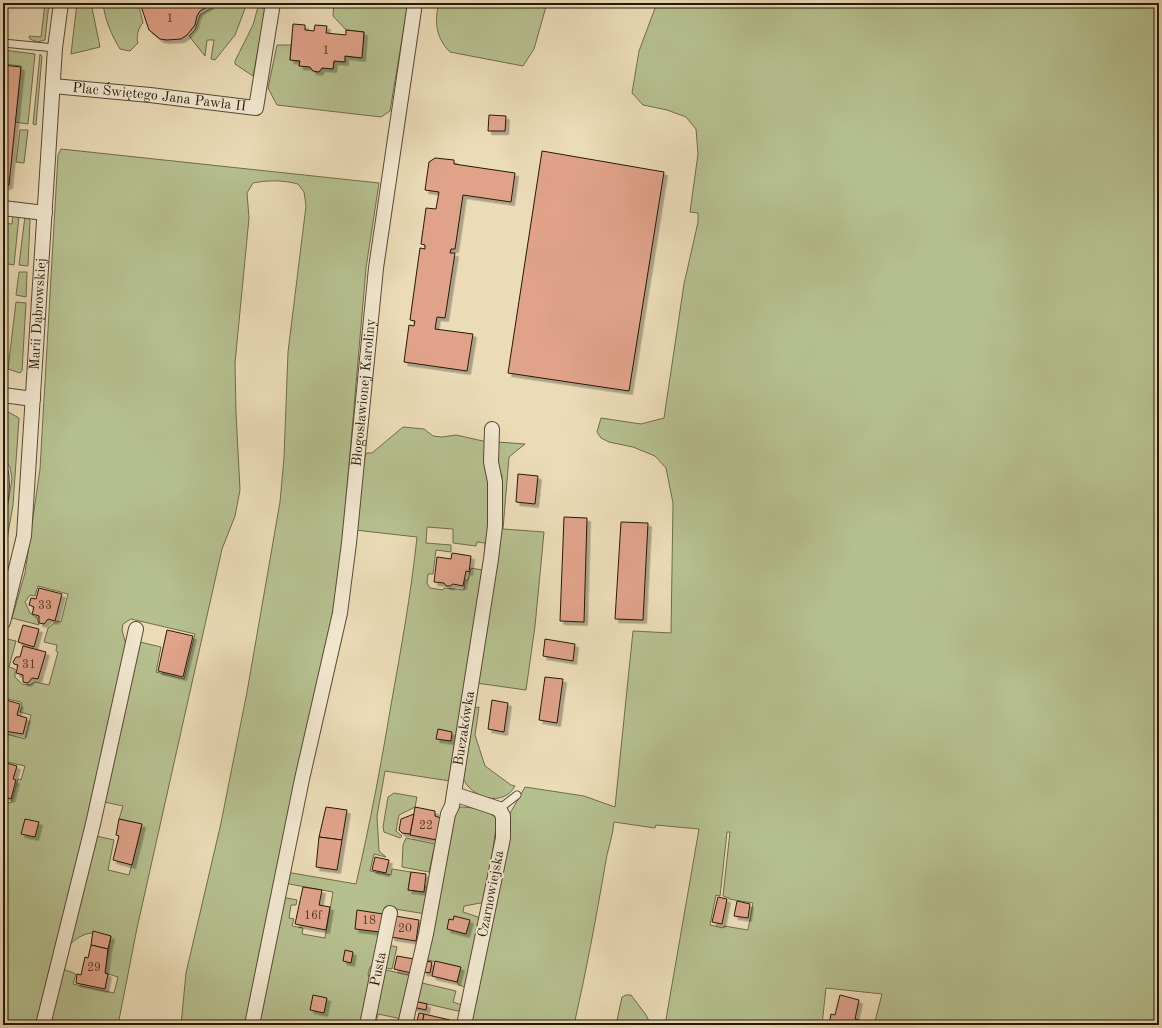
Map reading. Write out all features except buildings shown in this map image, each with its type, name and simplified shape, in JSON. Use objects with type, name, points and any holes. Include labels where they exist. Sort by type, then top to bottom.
[{"type":"street","name":"Marii Dąbrowskiej","points":[[3,622],[8,579],[24,536],[55,48],[61,3]]},
{"type":"street","name":"Plac Świętego Jana Pawła II","points":[[53,86],[150,95],[256,108],[274,3]]},
{"type":"street","name":"Błogosławionej Karoliny","points":[[252,1025],[302,779],[340,613],[350,536],[376,268],[415,3]]},
{"type":"street","points":[[3,208],[45,213]]},
{"type":"street","points":[[3,395],[33,399]]},
{"type":"street","name":"Buczakówka","points":[[405,1025],[426,934],[448,814],[454,794],[493,539],[495,482],[491,462],[492,429]]},
{"type":"street","points":[[43,1025],[93,824],[136,630]]},
{"type":"street","points":[[454,794],[500,809]]},
{"type":"street","name":"Czarnowiejska","points":[[464,1025],[502,838],[502,816],[500,809]]},
{"type":"street","name":"Pusta","points":[[367,1025],[390,913]]},
{"type":"lane","points":[[3,43],[55,48]]},
{"type":"lane","points":[[3,466],[6,476],[6,494],[3,507]]},
{"type":"lane","points":[[500,809],[517,795]]},
{"type":"green space","points":[[45,3],[49,3],[45,40],[37,42],[30,39],[29,36],[41,37]]},
{"type":"green space","points":[[77,3],[91,3],[100,47],[71,54]]},
{"type":"green space","points":[[103,3],[134,3],[140,10],[143,23],[138,33],[138,43],[130,51],[120,49],[111,32]]},
{"type":"green space","points":[[220,3],[246,6],[235,35],[215,60],[211,59],[214,40],[207,40],[205,56],[189,36],[195,30],[200,15]]},
{"type":"green space","points":[[334,3],[408,3],[390,111],[381,117],[277,105],[268,88],[277,45],[291,45],[290,60],[300,61],[299,66],[310,67],[316,72],[319,72],[322,68],[333,69],[334,61],[344,62],[345,56],[361,58],[364,32],[346,30],[333,16]]},
{"type":"green space","points":[[439,3],[547,3],[534,49],[523,66],[450,52],[445,47],[437,29],[437,10]]},
{"type":"green space","points":[[657,3],[1159,3],[1159,1025],[874,1025],[882,994],[826,988],[822,1025],[665,1025],[699,829],[656,825],[655,828],[614,822],[574,1025],[486,1025],[469,1020],[508,817],[525,787],[584,796],[615,807],[633,631],[671,633],[673,503],[666,468],[655,456],[633,447],[609,442],[601,438],[597,432],[601,418],[641,424],[664,418],[684,284],[698,222],[698,213],[690,212],[698,154],[696,129],[686,117],[667,110],[643,105],[632,93],[639,51]],"holes":[[[727,832],[730,832],[723,896],[729,899],[753,903],[748,930],[724,926],[723,928],[710,925],[716,895],[720,896]]]},
{"type":"green space","points":[[258,7],[266,9],[253,76],[235,64],[235,61],[253,25]]},
{"type":"green space","points":[[3,50],[35,54],[28,124],[15,122],[21,66],[3,64]]},
{"type":"green space","points":[[40,54],[42,56],[36,125],[33,124]]},
{"type":"green space","points":[[20,130],[28,130],[24,163],[16,162]]},
{"type":"green space","points":[[61,149],[379,183],[366,268],[336,616],[249,1025],[181,1025],[186,973],[221,823],[247,692],[280,502],[284,458],[288,352],[306,206],[304,192],[298,184],[276,181],[253,183],[247,193],[249,218],[235,363],[240,490],[235,516],[222,549],[137,928],[118,1025],[50,1025],[63,969],[76,974],[73,984],[114,993],[118,977],[105,973],[111,936],[99,933],[89,933],[75,940],[69,945],[96,836],[114,840],[108,870],[129,875],[142,824],[119,819],[123,806],[104,802],[140,642],[161,647],[156,672],[184,679],[195,634],[131,619],[123,624],[122,630],[126,645],[126,664],[40,1025],[3,1025],[3,836],[5,829],[3,828],[3,801],[11,803],[18,779],[21,780],[25,766],[3,761],[3,733],[25,739],[31,715],[20,712],[22,706],[21,702],[3,698],[3,652],[7,639],[16,641],[9,667],[15,669],[15,677],[22,684],[30,685],[35,682],[49,685],[58,652],[56,651],[57,645],[44,642],[48,628],[57,621],[61,622],[68,594],[38,586],[35,596],[30,595],[25,602],[30,613],[37,618],[39,625],[12,618],[25,573],[40,469],[58,155]]},
{"type":"green space","points":[[13,215],[19,216],[14,265],[3,263],[3,223],[12,224]]},
{"type":"green space","points":[[25,216],[30,220],[28,266],[19,265]]},
{"type":"green space","points":[[19,272],[27,272],[26,297],[16,295]]},
{"type":"green space","points":[[16,302],[26,303],[22,371],[20,373],[8,369]]},
{"type":"green space","points":[[3,409],[19,418],[13,505],[6,545],[3,545],[3,533],[12,479],[10,467],[3,458]]},
{"type":"green space","points":[[403,427],[424,429],[433,436],[442,437],[456,435],[483,441],[525,444],[509,457],[503,529],[544,532],[535,626],[526,690],[476,683],[497,539],[502,475],[496,472],[489,551],[485,550],[485,543],[477,542],[476,546],[453,543],[453,529],[427,527],[426,543],[451,545],[451,552],[436,550],[433,574],[428,574],[427,583],[430,588],[443,590],[444,588],[464,590],[465,580],[468,580],[471,568],[482,570],[450,781],[385,771],[377,816],[379,851],[386,857],[374,854],[370,871],[391,875],[392,869],[411,872],[408,890],[423,892],[424,886],[431,889],[426,914],[395,909],[377,964],[370,967],[368,974],[372,986],[364,1025],[347,1022],[346,1025],[330,1022],[329,1025],[257,1025],[282,897],[297,900],[296,905],[291,905],[289,918],[294,919],[292,926],[303,928],[302,934],[325,938],[333,892],[284,883],[286,872],[356,884],[371,817],[406,621],[417,537],[355,530],[361,476],[366,453],[372,453]]},
{"type":"green space","points":[[479,707],[475,735],[485,766],[511,785],[515,786],[510,793],[503,797],[488,798],[480,795],[467,785],[463,778],[470,709]]},
{"type":"green space","points":[[394,793],[417,797],[415,807],[399,815],[396,831],[402,836],[400,838],[384,832],[383,827],[388,797]]},
{"type":"green space","points":[[458,807],[479,809],[489,813],[497,819],[486,902],[464,906],[463,912],[478,917],[480,920],[467,988],[459,985],[457,982],[460,967],[423,959],[452,815]]},
{"type":"green space","points":[[406,838],[435,844],[429,872],[402,867],[403,845]]},
{"type":"green space","points":[[388,945],[397,947],[392,969],[386,968],[386,970],[413,976],[402,1019],[378,1014],[375,1025],[371,1025]]},
{"type":"green space","points":[[422,983],[456,991],[453,1002],[462,1005],[461,1010],[458,1011],[414,1001]]},
{"type":"green space","points":[[631,995],[646,1015],[651,1025],[616,1025],[622,997]]}]
